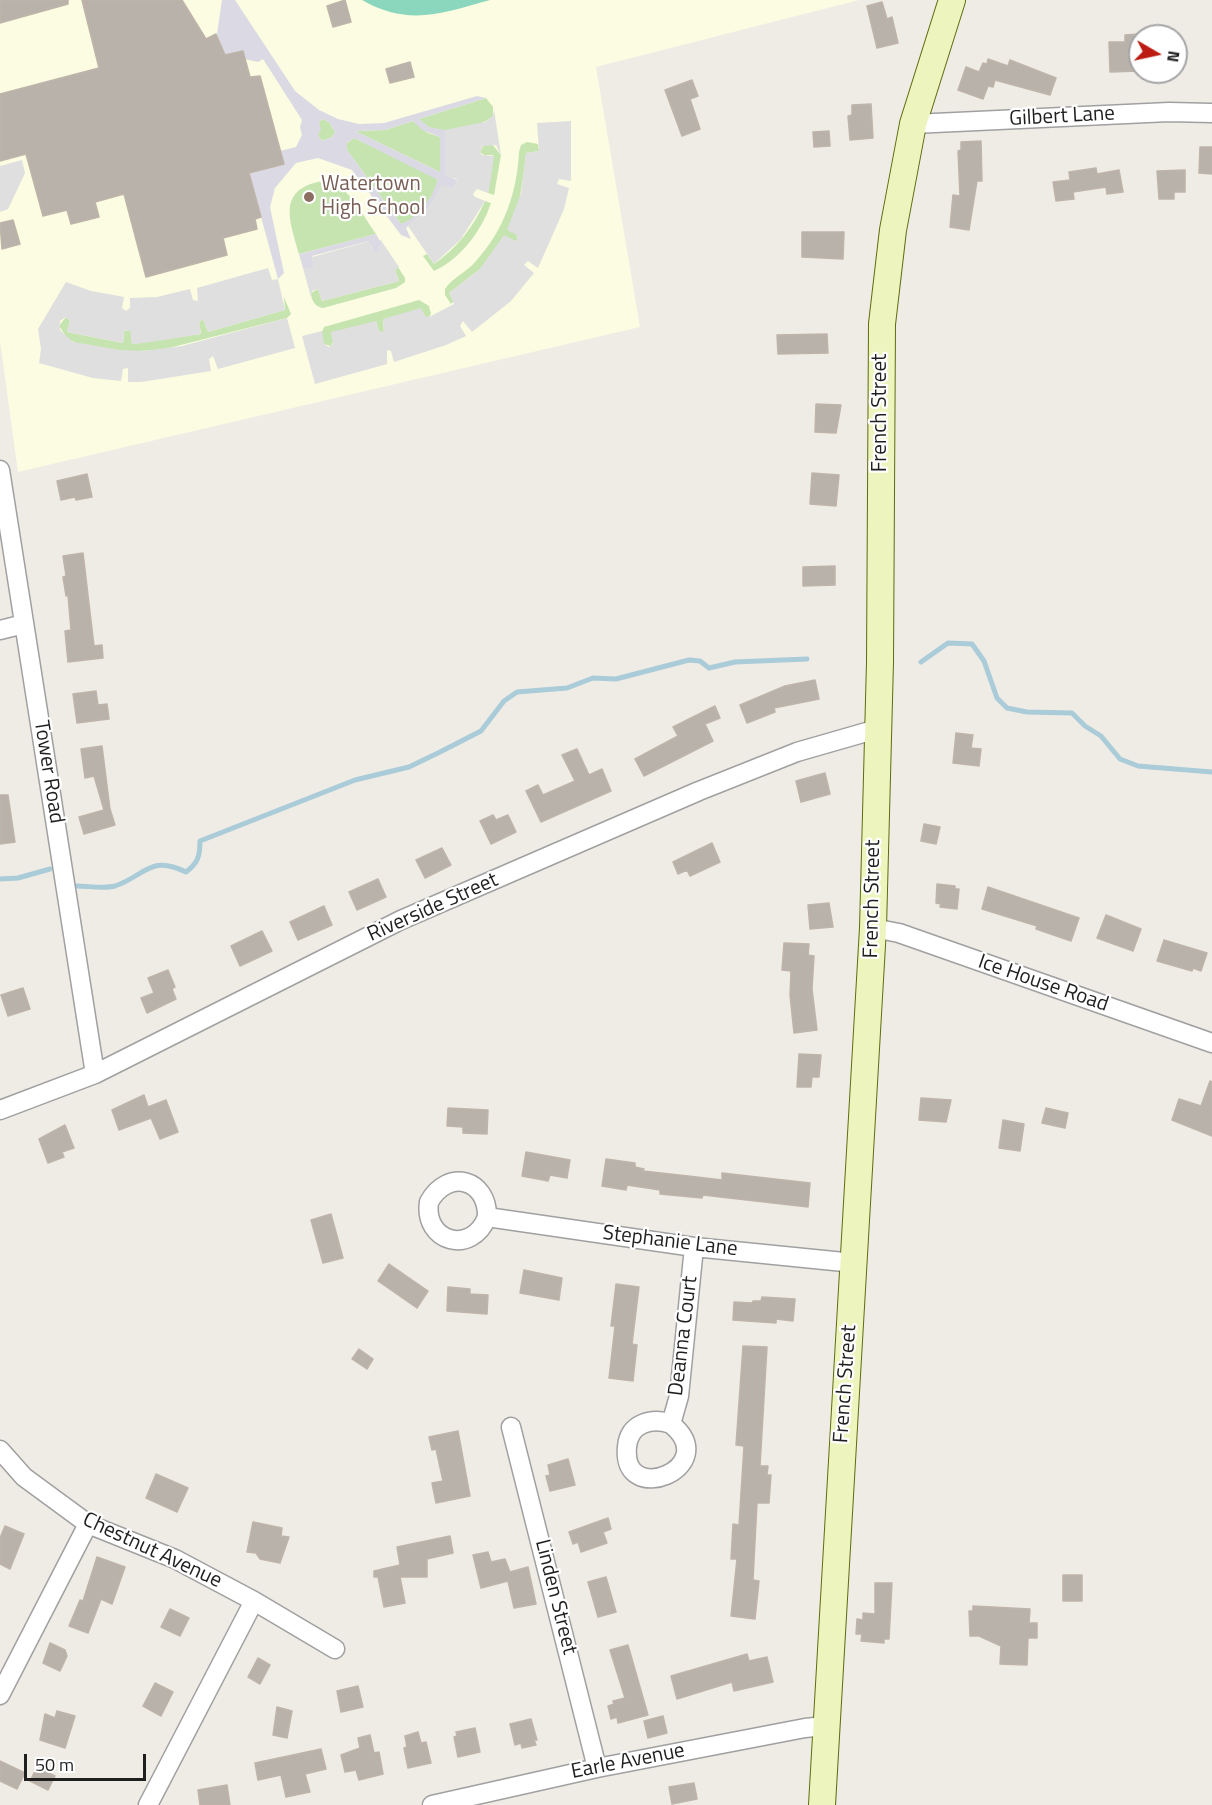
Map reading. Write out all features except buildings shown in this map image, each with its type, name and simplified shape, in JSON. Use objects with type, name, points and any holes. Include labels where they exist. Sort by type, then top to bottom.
[{"type":"street","name":"French Street","points":[[822,1805],[873,928],[880,662],[882,324],[893,230],[913,124],[952,0]]},
{"type":"street","name":"Gilbert Lane","points":[[913,124],[1169,111],[1212,113]]},
{"type":"street","name":"Tower Road","points":[[0,470],[95,1074]]},
{"type":"street","points":[[0,630],[24,624]]},
{"type":"street","name":"Riverside Street","points":[[0,1110],[95,1074],[401,920],[721,782],[797,752],[877,729]]},
{"type":"street","name":"Ice House Road","points":[[873,928],[899,933],[1212,1043]]},
{"type":"street","name":"Stephanie Lane","points":[[487,1218],[694,1247],[854,1263]]},
{"type":"street","name":"Deanna Court","points":[[671,1425],[679,1396],[694,1247]]},
{"type":"street","name":"Linden Street","points":[[511,1427],[597,1768]]},
{"type":"street","name":"Chestnut Avenue","points":[[0,1450],[24,1477],[88,1524],[175,1559],[254,1601],[334,1649]]},
{"type":"street","points":[[0,1695],[88,1524]]},
{"type":"street","points":[[148,1805],[254,1601]]},
{"type":"street","name":"Earle Avenue","points":[[432,1805],[597,1768],[825,1726]]},
{"type":"shaded area","name":"Watertown High School","points":[[0,0],[859,0],[596,67],[640,327],[18,472],[0,341]]},
{"type":"shaded area","points":[[222,0],[235,0],[295,91],[319,110],[338,119],[359,124],[384,123],[477,96],[486,98],[419,119],[429,127],[445,130],[445,175],[457,180],[453,188],[442,185],[431,205],[406,228],[411,239],[401,235],[352,170],[318,158],[296,163],[275,188],[270,207],[284,273],[278,279],[249,173],[280,151],[296,147],[302,135],[300,127],[302,120],[263,59],[258,62],[245,59],[243,52],[225,55],[217,34]],"holes":[[[322,119],[329,122],[335,132],[332,137],[322,141],[318,135],[321,129],[319,122]],[[413,121],[422,130],[440,137],[440,172],[355,131],[385,130]],[[354,138],[438,180],[431,197],[411,219],[401,224],[347,150],[347,143]]]},
{"type":"shaded area","points":[[494,110],[501,155],[496,145],[483,146],[480,152],[482,155],[494,156],[488,193],[477,189],[473,194],[485,201],[461,239],[434,264],[408,226],[431,205],[442,184],[453,188],[457,179],[445,176],[445,130],[485,122],[493,116]]},
{"type":"shaded area","points":[[571,121],[571,181],[559,179],[557,184],[569,188],[564,209],[538,268],[528,261],[524,265],[534,273],[511,301],[472,332],[463,321],[460,326],[466,336],[446,345],[394,362],[391,351],[387,350],[387,364],[315,384],[302,336],[322,331],[324,344],[329,347],[333,344],[331,332],[376,321],[379,331],[384,332],[383,319],[421,308],[425,316],[429,317],[454,304],[449,293],[480,269],[504,235],[517,240],[517,235],[507,230],[521,193],[526,153],[539,151],[537,123]]},
{"type":"shaded area","points":[[22,160],[25,173],[8,209],[0,212],[0,166]]},
{"type":"shaded area","points":[[376,234],[381,243],[378,251],[374,251],[369,241],[312,256],[314,269],[303,268],[299,254]]},
{"type":"shaded area","points":[[380,239],[399,267],[395,270],[399,281],[322,301],[318,289],[312,291],[311,297],[303,268],[314,268],[312,257],[370,241],[372,248],[377,251],[380,247]]},
{"type":"shaded area","points":[[268,268],[272,280],[278,279],[285,310],[208,332],[203,319],[199,322],[201,334],[144,343],[132,344],[130,330],[124,331],[123,343],[67,332],[70,321],[66,317],[60,321],[60,330],[73,342],[121,350],[144,351],[182,346],[287,318],[295,348],[218,369],[213,356],[209,359],[211,371],[141,382],[128,382],[128,368],[123,369],[121,381],[93,378],[39,363],[41,349],[38,329],[66,282],[91,291],[124,297],[122,308],[126,311],[130,308],[130,298],[157,297],[190,289],[193,300],[198,301],[197,288]]},
{"type":"green space","points":[[362,0],[490,0],[441,13],[411,15],[395,13]]},
{"type":"green space","points":[[486,98],[493,107],[493,116],[476,125],[440,131],[419,119]]},
{"type":"green space","points":[[322,119],[329,122],[335,132],[332,137],[322,141],[318,135],[319,122]]},
{"type":"green space","points":[[413,121],[428,133],[440,137],[440,172],[355,131],[385,130]]},
{"type":"green space","points":[[354,138],[437,178],[438,183],[432,196],[413,218],[401,224],[347,150],[346,144]]},
{"type":"green space","points":[[527,142],[538,144],[539,151],[526,153],[517,218],[517,240],[504,236],[480,269],[449,293],[454,301],[451,304],[445,295],[445,289],[472,265],[494,237],[512,196],[521,145]]},
{"type":"green space","points":[[492,144],[501,155],[494,195],[488,193],[493,155],[484,155],[480,152],[484,145]]},
{"type":"green space","points":[[322,181],[331,183],[347,193],[376,234],[299,254],[290,219],[292,199],[307,185]]},
{"type":"green space","points":[[485,201],[491,203],[469,243],[453,259],[434,271],[423,256],[427,254],[434,264],[450,251],[470,228]]},
{"type":"green space","points":[[398,267],[405,282],[396,288],[323,308],[316,305],[312,298],[311,293],[318,289],[322,301],[399,281],[395,270]]},
{"type":"green space","points":[[284,297],[291,314],[287,318],[165,349],[103,350],[68,339],[59,326],[66,317],[70,321],[67,332],[123,343],[124,331],[131,330],[132,344],[201,334],[199,322],[203,319],[208,332],[285,310]]},
{"type":"green space","points":[[419,300],[429,306],[431,314],[429,317],[383,319],[384,332],[379,332],[376,321],[333,342],[331,346],[324,344],[321,334],[324,327]]},
{"type":"waterway","points":[[921,662],[948,643],[972,644],[984,661],[997,698],[1007,708],[1027,712],[1072,713],[1085,726],[1101,736],[1120,759],[1138,766],[1212,772]]},
{"type":"waterway","points":[[77,886],[115,886],[156,866],[164,865],[186,872],[198,859],[200,841],[355,780],[409,767],[481,731],[504,701],[517,692],[567,688],[593,678],[616,679],[689,660],[700,661],[709,668],[735,662],[807,659]]},
{"type":"waterway","points":[[0,879],[18,878],[50,869]]},
{"type":"place","name":"Watertown High School","points":[[309,197]]}]
